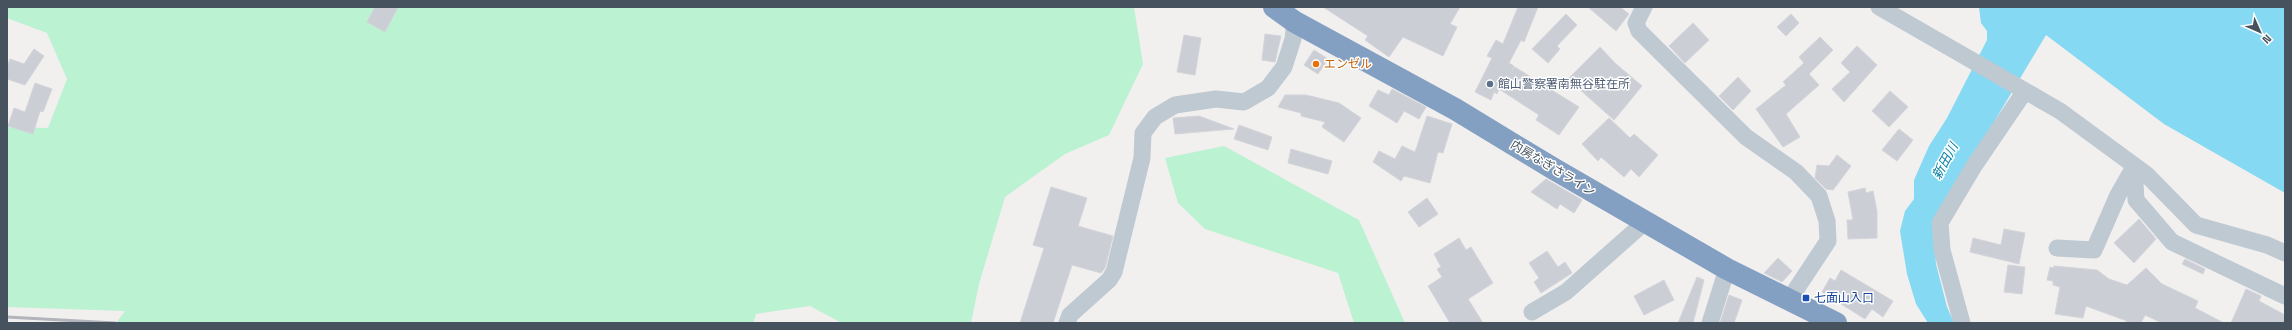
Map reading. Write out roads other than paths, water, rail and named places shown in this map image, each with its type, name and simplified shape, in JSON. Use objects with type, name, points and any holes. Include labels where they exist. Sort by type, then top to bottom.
[{"type":"highway","name":"内房なぎさライン","points":[[1274,7],[1295,22],[1455,109],[1727,269],[1836,323]]},
{"type":"street","points":[[1644,7],[1636,23],[1639,31],[1746,137],[1796,172],[1819,196],[1827,221],[1828,242],[1789,300]]},
{"type":"street","points":[[1879,7],[2060,111],[2134,167],[2146,174],[2196,225],[2267,245],[2285,253]]},
{"type":"street","points":[[1067,323],[1070,315],[1109,280],[1114,272],[1142,158],[1143,133],[1155,117],[1176,105],[1216,99],[1244,102],[1268,88],[1284,67],[1293,39],[1295,22]]},
{"type":"street","points":[[1962,323],[1942,250],[1940,223],[2022,89]]},
{"type":"street","points":[[2057,248],[2094,250],[2118,195],[2134,167]]},
{"type":"street","points":[[2134,167],[2136,200],[2172,242],[2285,296]]},
{"type":"street","points":[[1532,312],[1566,292],[1645,222]]},
{"type":"street","points":[[1710,323],[1727,269]]},
{"type":"water","name":"新田川","points":[[1979,7],[2285,7],[2285,193],[2164,124],[2046,35],[1991,127],[1934,235],[1936,264],[1947,307],[1954,323],[1928,323],[1916,304],[1907,274],[1900,231],[1905,211],[1914,199],[1914,180],[1929,146],[1947,118],[1987,40],[1987,31],[1981,23]]},
{"type":"railway","points":[[7,317],[115,323]]},
{"type":"place","name":"エンゼル","points":[[1316,64]]},
{"type":"place","name":"館山警察署南無谷駐在所","points":[[1490,84]]},
{"type":"place","name":"七面山入口","points":[[1806,298]]}]
